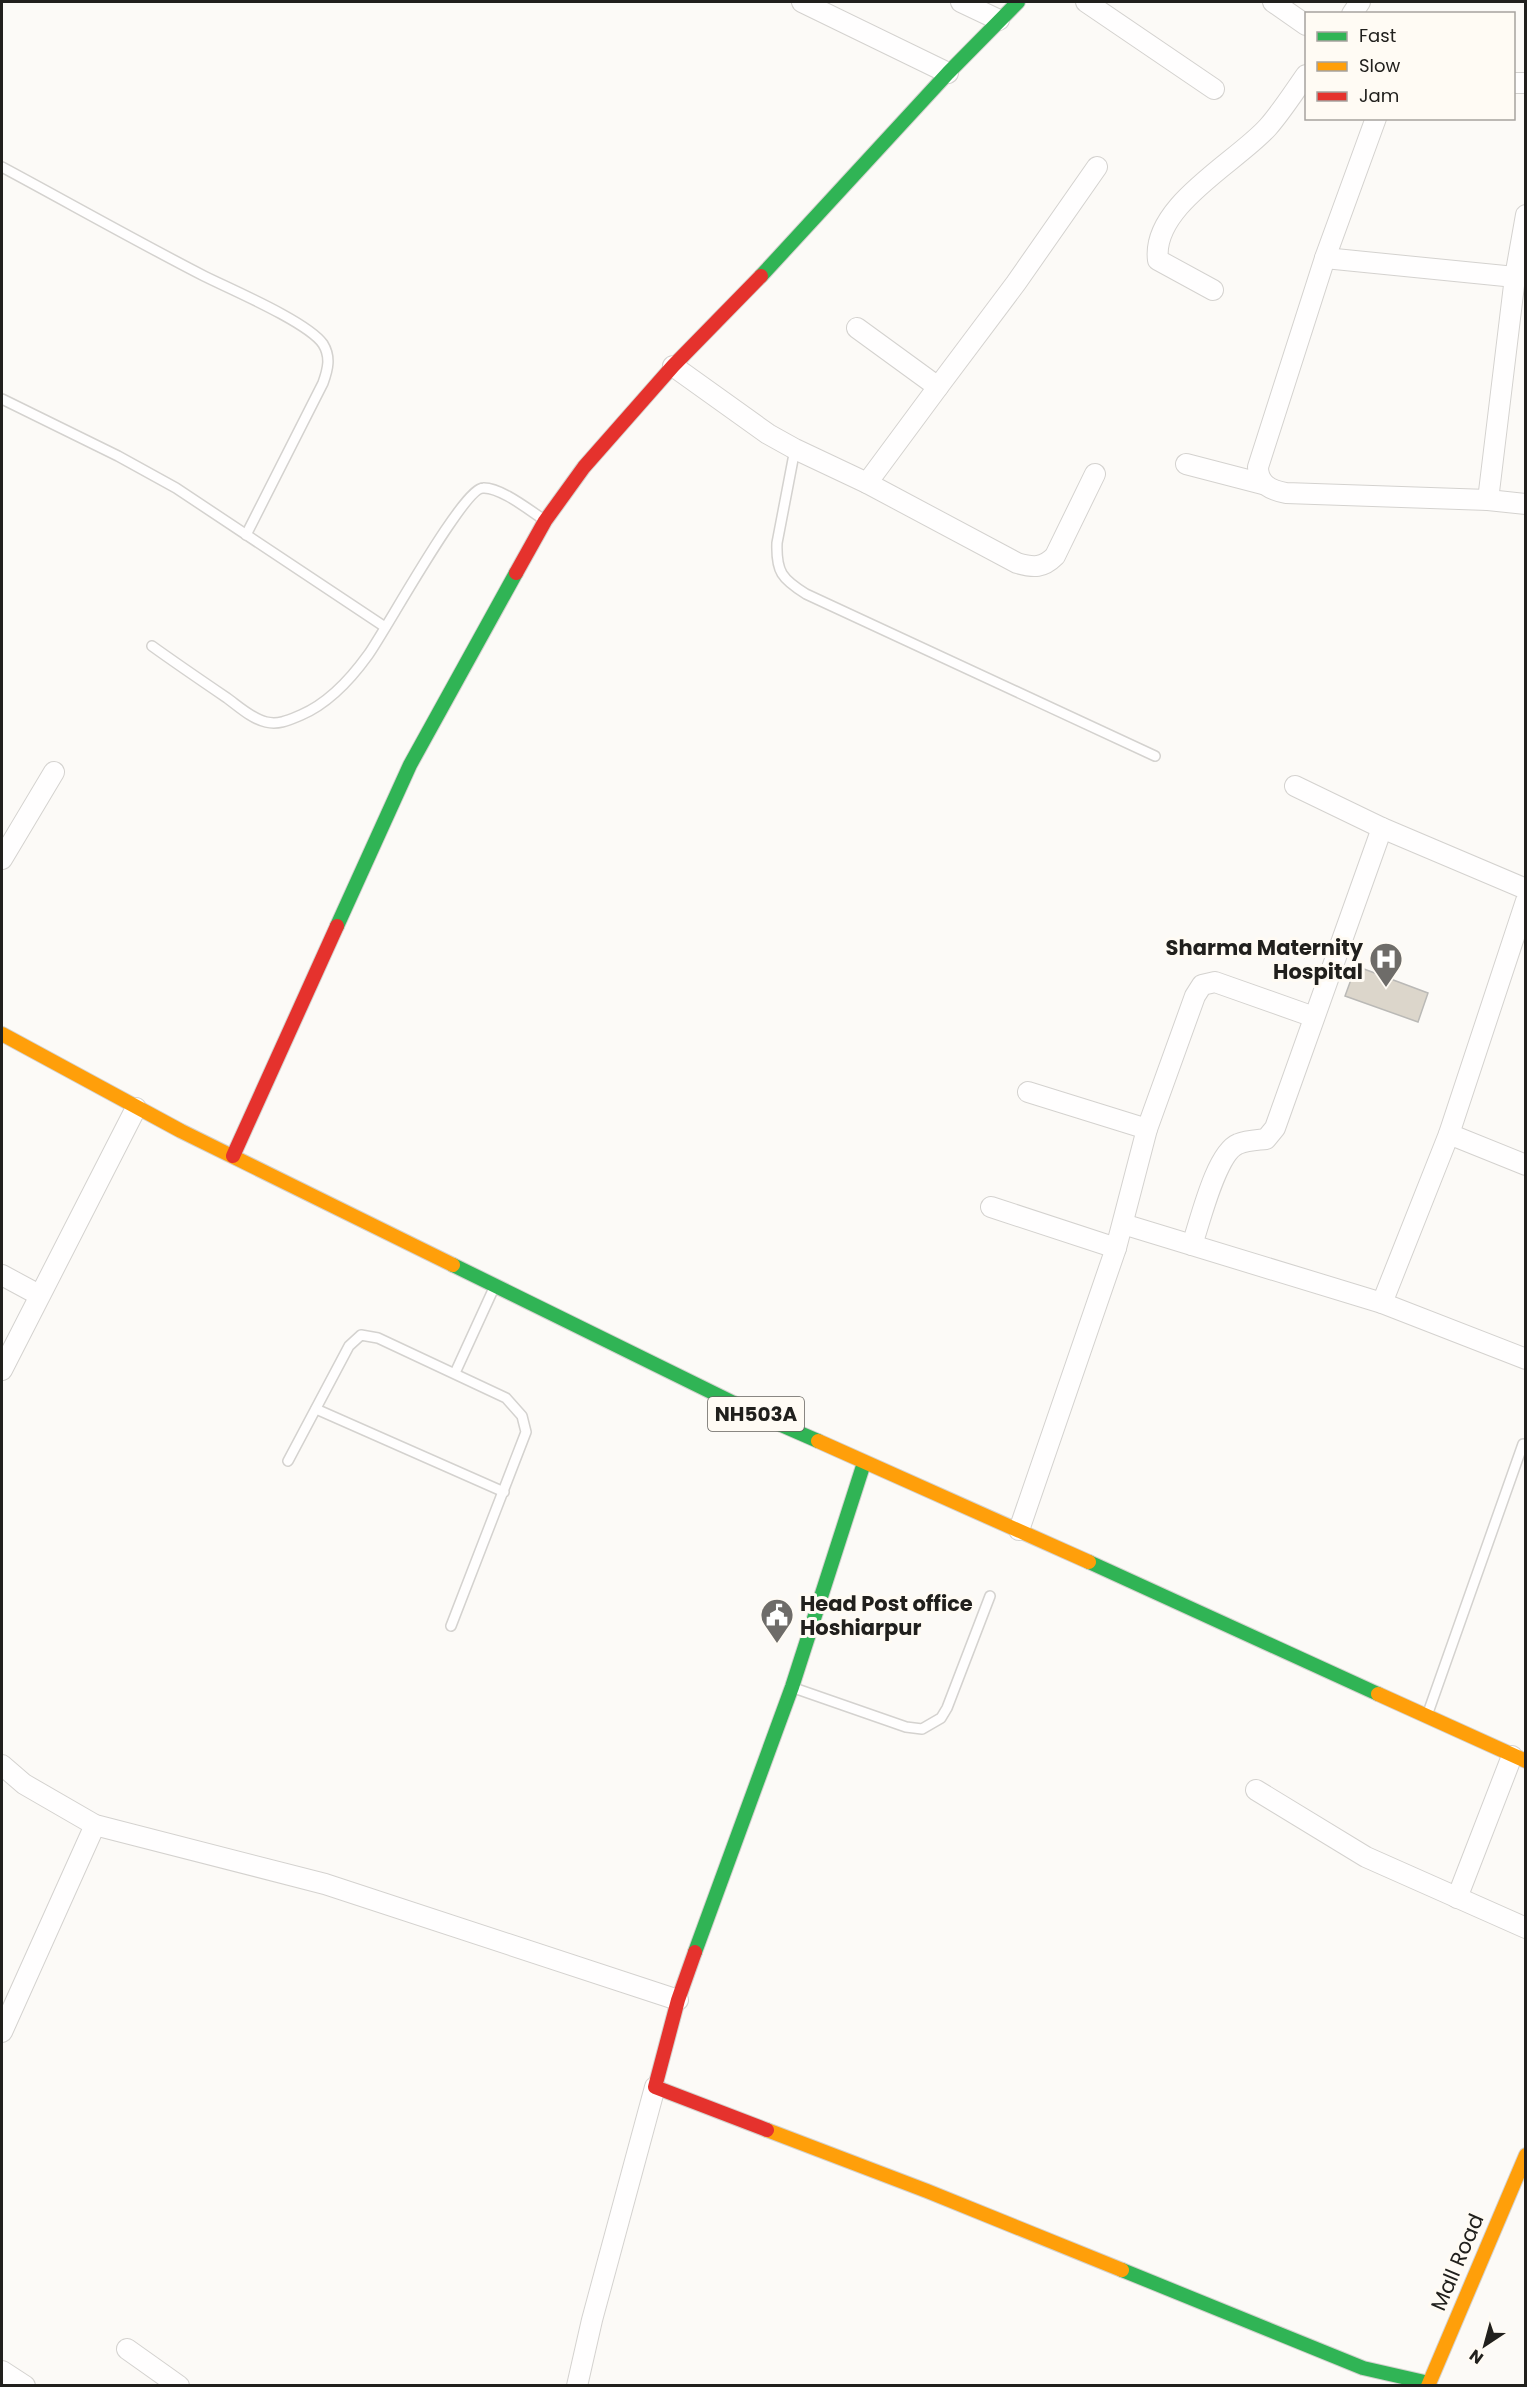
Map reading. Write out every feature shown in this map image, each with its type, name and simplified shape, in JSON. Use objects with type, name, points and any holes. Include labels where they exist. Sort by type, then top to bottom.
[{"type":"main road","points":[[233,1156],[411,765],[545,521],[585,467],[673,366],[803,231],[948,73],[1018,2]]},
{"type":"main road","name":"NH503A","points":[[2,1034],[136,1107],[233,1156],[756,1414],[1019,1530],[1519,1759]]},
{"type":"main road","points":[[864,1463],[792,1687],[678,2000],[655,2087],[938,2195],[1363,2368],[1429,2384]]},
{"type":"main road","name":"Mall Road","points":[[1429,2384],[1526,2155]]},
{"type":"street","points":[[802,2],[948,73]]},
{"type":"street","points":[[961,2],[999,20]]},
{"type":"street","points":[[1086,2],[1214,89]]},
{"type":"street","points":[[1273,2],[1305,24]]},
{"type":"street","points":[[1213,290],[1158,260],[1157,249],[1160,236],[1167,223],[1190,195],[1268,127],[1305,76]]},
{"type":"street","points":[[1263,484],[1258,475],[1258,466],[1324,258],[1375,120]]},
{"type":"street","points":[[867,483],[1016,283],[1097,167]]},
{"type":"street","points":[[1488,500],[1515,277],[1526,215]]},
{"type":"street","points":[[1324,258],[1515,277]]},
{"type":"street","points":[[857,328],[938,387]]},
{"type":"street","points":[[673,366],[768,434],[867,483],[1017,563],[1032,567],[1046,565],[1055,556],[1095,474]]},
{"type":"street","points":[[1186,464],[1263,484],[1275,491],[1286,493],[1488,500],[1526,504]]},
{"type":"street","points":[[2,859],[54,772]]},
{"type":"street","points":[[1295,786],[1382,828],[1526,889]]},
{"type":"street","points":[[1192,1245],[1218,1171],[1227,1153],[1237,1144],[1266,1139],[1275,1128],[1382,828]]},
{"type":"street","points":[[1382,1303],[1449,1134],[1526,901]]},
{"type":"street","points":[[1019,1530],[1116,1248],[1148,1129],[1195,996],[1202,985],[1215,982],[1236,987],[1314,1017]]},
{"type":"street","points":[[1028,1092],[1148,1129]]},
{"type":"street","points":[[2,1370],[136,1107]]},
{"type":"street","points":[[1449,1134],[1526,1165]]},
{"type":"street","points":[[991,1207],[1116,1248]]},
{"type":"street","points":[[1123,1224],[1382,1303],[1526,1359]]},
{"type":"street","points":[[2,1275],[39,1295]]},
{"type":"street","points":[[1457,1898],[1519,1759]]},
{"type":"street","points":[[2,1765],[32,1790],[95,1825],[325,1884],[678,2000]]},
{"type":"street","points":[[1256,1790],[1366,1857],[1526,1928]]},
{"type":"street","points":[[2,2032],[95,1825]]},
{"type":"street","points":[[577,2385],[591,2320],[655,2087]]},
{"type":"street","points":[[127,2349],[179,2385]]},
{"type":"street","points":[[2,2371],[26,2385]]},
{"type":"lane","points":[[2,166],[303,327],[322,342],[328,356],[328,367],[323,383],[246,535]]},
{"type":"lane","points":[[2,399],[118,456],[166,483],[386,627]]},
{"type":"lane","points":[[795,449],[777,551],[780,573],[789,583],[806,594],[1155,756]]},
{"type":"lane","points":[[152,646],[245,711],[265,722],[282,723],[327,701],[368,656],[456,514],[474,491],[482,488],[491,489],[545,521]]},
{"type":"lane","points":[[455,1373],[496,1285]]},
{"type":"lane","points":[[288,1461],[349,1346],[361,1335],[378,1338],[506,1398],[522,1416],[526,1432],[451,1626]]},
{"type":"lane","points":[[316,1409],[504,1492]]},
{"type":"lane","points":[[1427,1715],[1523,1444]]},
{"type":"lane","points":[[792,1687],[906,1727],[922,1729],[934,1724],[947,1708],[990,1596]]},
{"type":"building","points":[[1356,966],[1428,993],[1418,1022],[1345,996]]},
{"type":"traffic: fast","points":[[761,276],[948,73],[1018,2]]},
{"type":"traffic: fast","points":[[337,926],[410,765],[516,573]]},
{"type":"traffic: fast","points":[[453,1265],[756,1414],[818,1441]]},
{"type":"traffic: fast","points":[[695,1952],[792,1687],[864,1463]]},
{"type":"traffic: fast","points":[[1089,1562],[1378,1694]]},
{"type":"traffic: fast","points":[[1122,2270],[1363,2368],[1429,2383]]},
{"type":"traffic: slow","points":[[2,1034],[181,1131],[453,1265]]},
{"type":"traffic: slow","points":[[818,1441],[1089,1562]]},
{"type":"traffic: slow","points":[[1378,1694],[1526,1761]]},
{"type":"traffic: slow","points":[[767,2130],[927,2191],[1122,2270]]},
{"type":"traffic: slow","points":[[1428,2386],[1526,2155]]},
{"type":"traffic: jam","points":[[516,573],[545,521],[584,467],[673,366],[761,276]]},
{"type":"traffic: jam","points":[[233,1156],[337,926]]},
{"type":"traffic: jam","points":[[695,1952],[678,2000],[655,2087],[767,2130]]},
{"type":"place","name":"Sharma Maternity Hospital","points":[[1386,988]]},
{"type":"place","name":"Head Post office Hoshiarpur","points":[[777,1644]]}]
